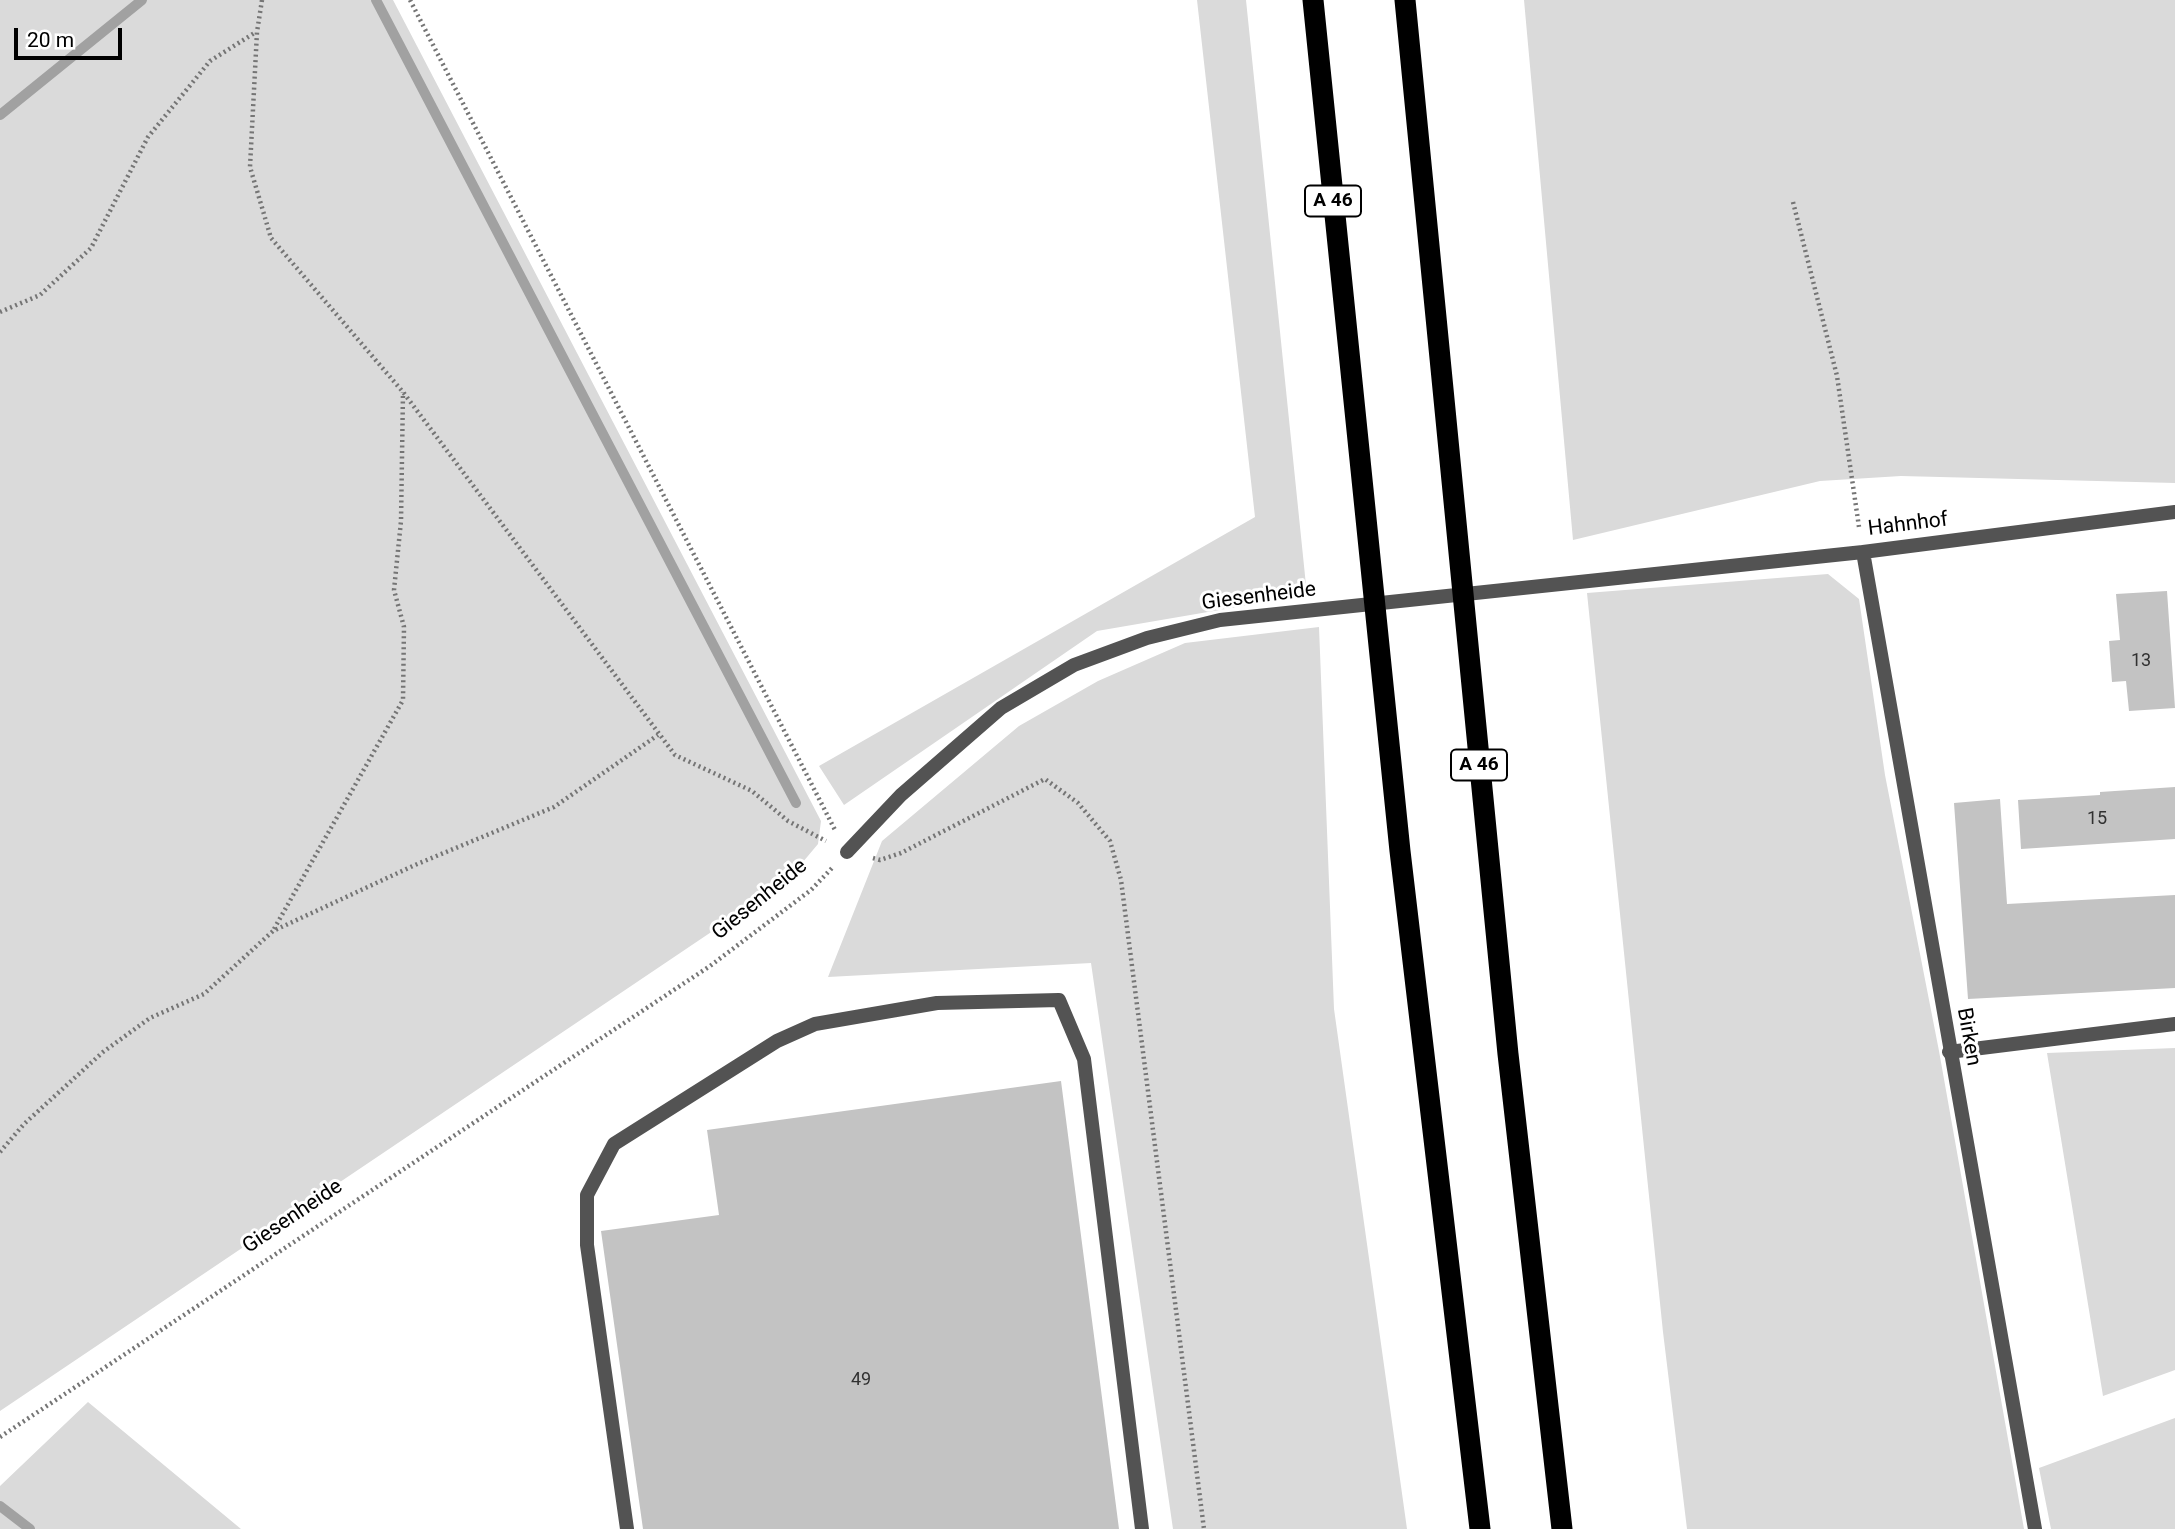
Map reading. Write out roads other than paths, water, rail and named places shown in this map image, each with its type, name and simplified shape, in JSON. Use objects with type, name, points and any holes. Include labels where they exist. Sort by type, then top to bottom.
[{"type":"highway","name":"A 46","points":[[1313,0],[1403,877],[1480,1529]]},
{"type":"highway","name":"A 46","points":[[1405,0],[1506,1041],[1562,1529]]},
{"type":"street","name":"Hahnhof","points":[[1646,576],[1863,552],[2175,512]]},
{"type":"street","name":"Birken","points":[[1863,552],[2035,1529]]},
{"type":"street","name":"Giesenheide","points":[[847,852],[901,795],[1001,708],[1074,665],[1147,638],[1220,620],[1646,576]]},
{"type":"street","points":[[627,1529],[587,1245],[587,1195],[614,1144],[777,1041],[815,1024],[937,1003],[1059,1000],[1084,1059],[1142,1529]]},
{"type":"street","points":[[1950,1052],[2175,1024]]},
{"type":"waterway","points":[[0,115],[142,0]]},
{"type":"waterway","points":[[376,0],[796,803]]},
{"type":"waterway","points":[[0,1506],[30,1529]]}]
